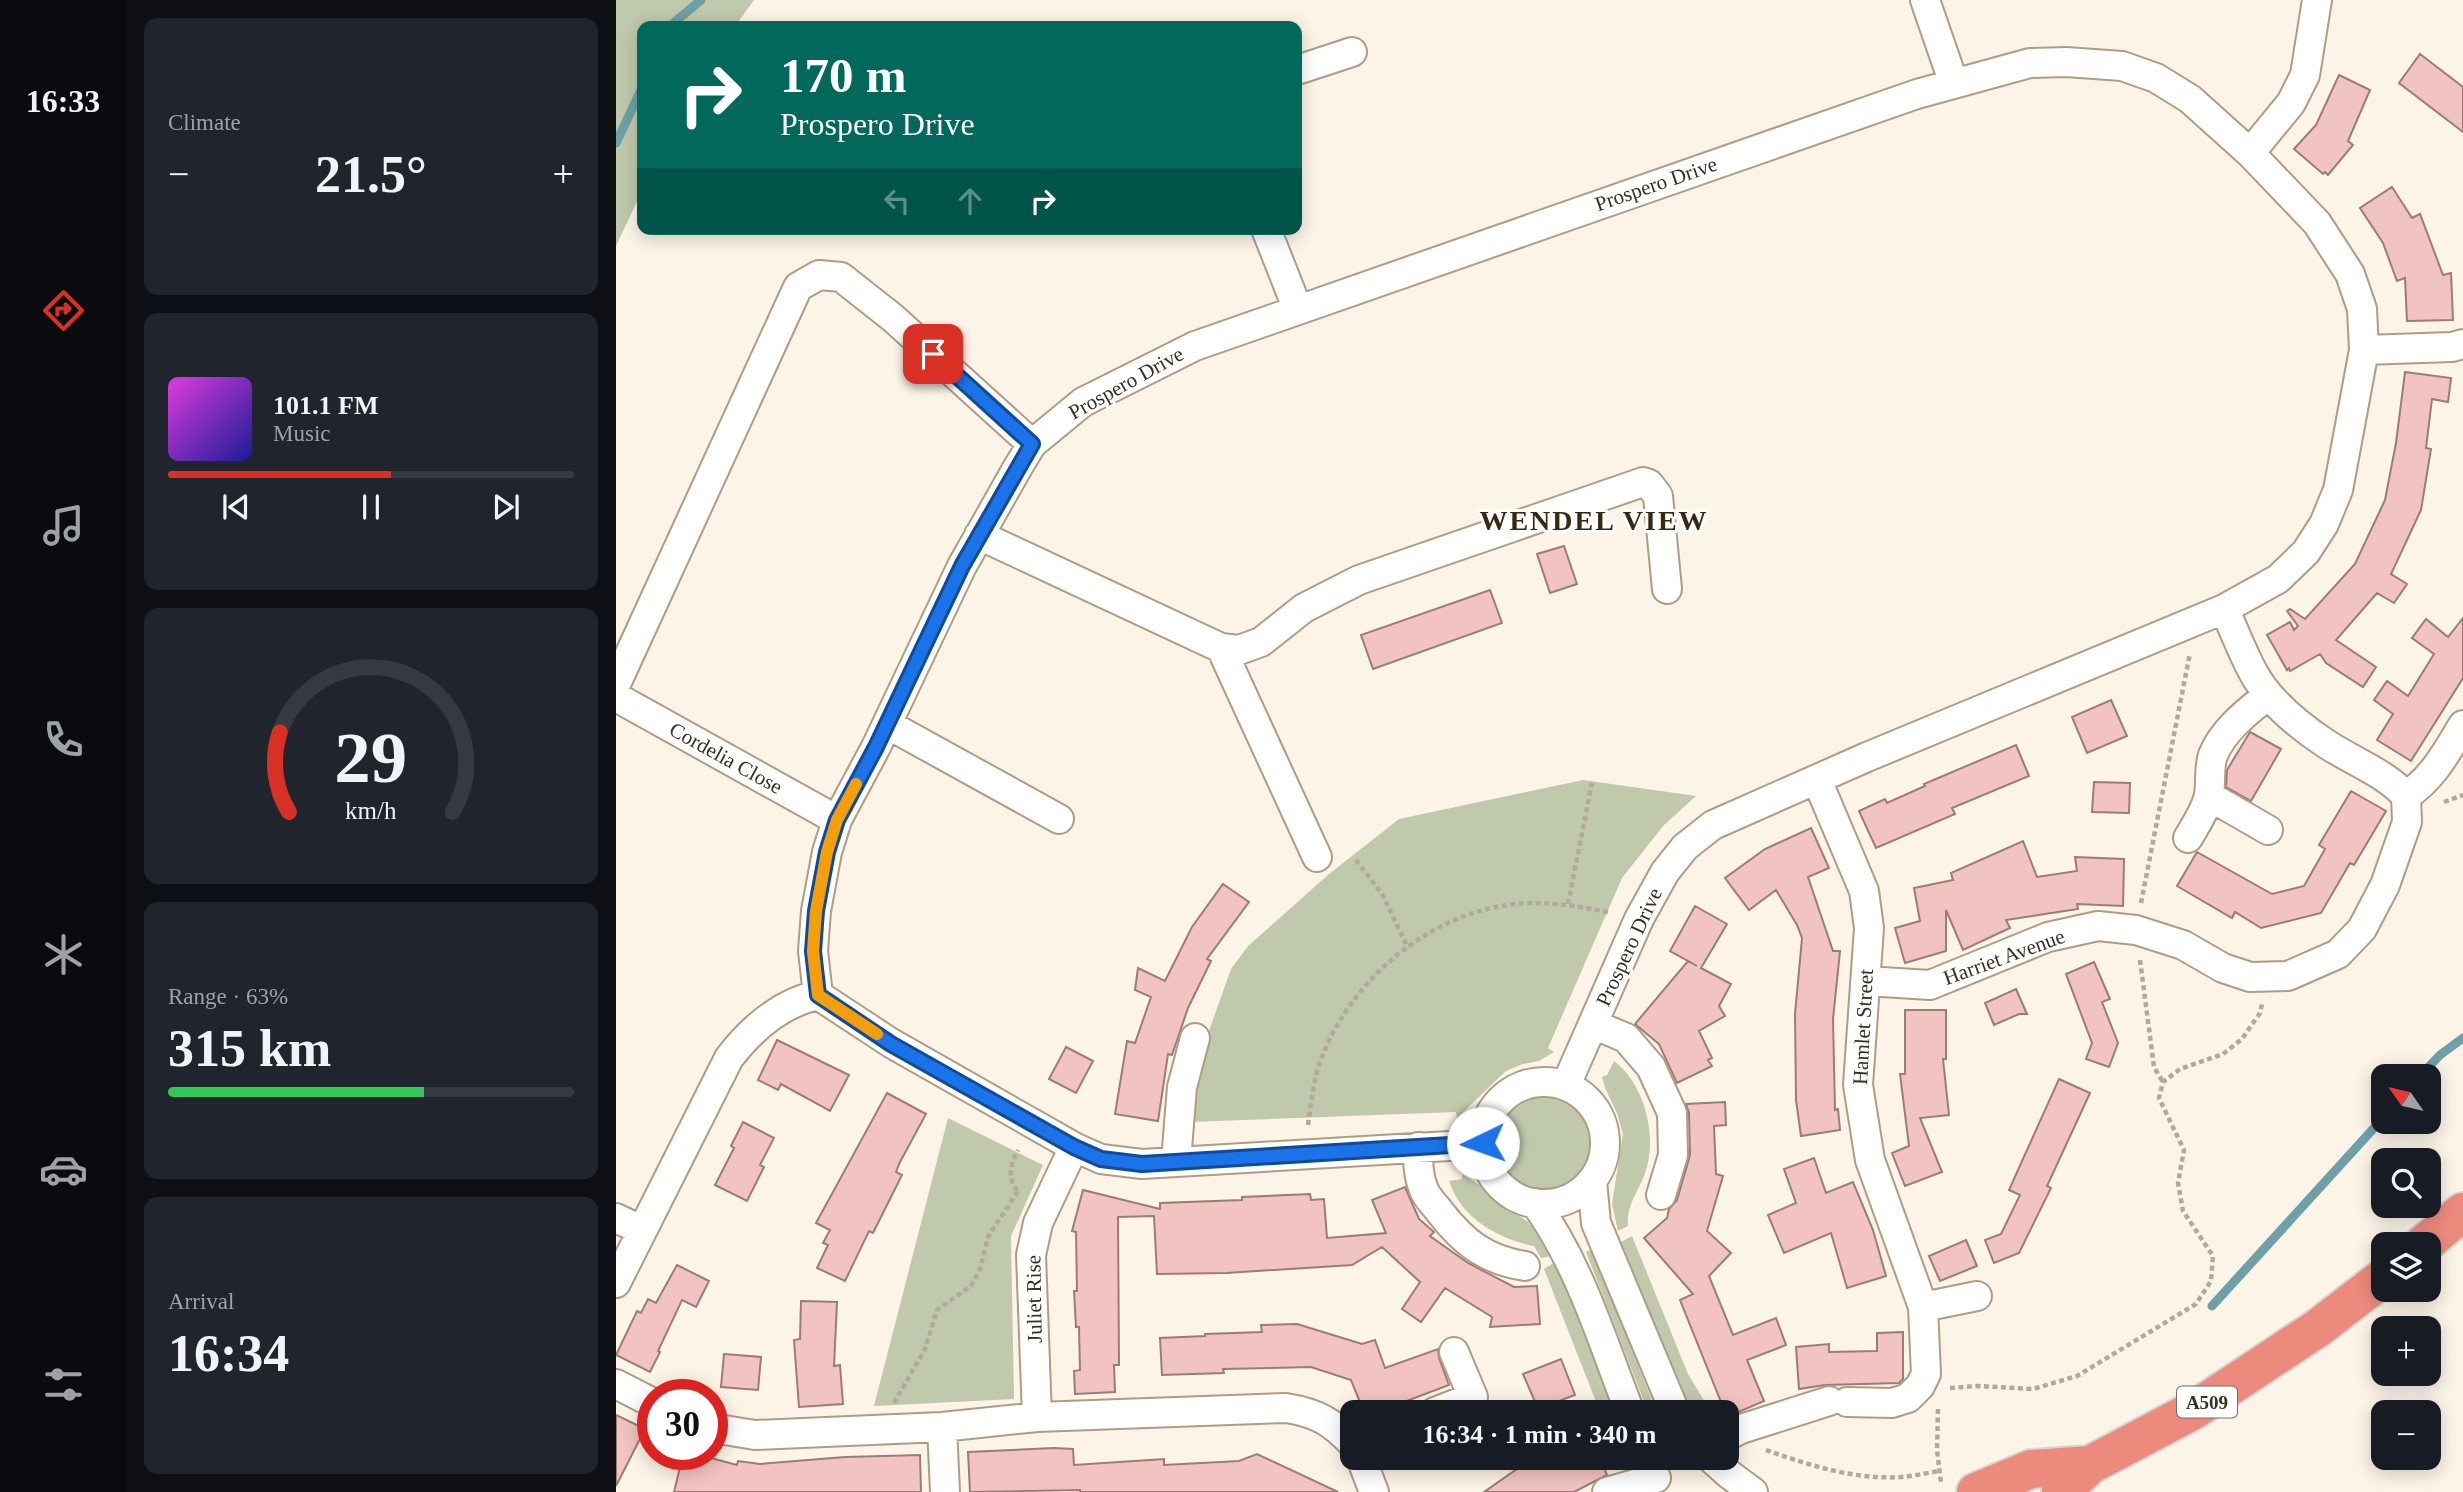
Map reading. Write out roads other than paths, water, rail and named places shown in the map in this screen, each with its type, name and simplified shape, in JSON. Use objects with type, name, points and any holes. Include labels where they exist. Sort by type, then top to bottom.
[{"type":"highway","points":[[2439,1232],[2463,1212]]},
{"type":"highway","name":"A509","points":[[2061,1492],[2090,1465],[2194,1410],[2318,1328],[2371,1287]]},
{"type":"highway","name":"A509","points":[[1958,1488],[2031,1469],[2090,1465]]},
{"type":"street","points":[[1925,0],[1954,84]]},
{"type":"street","points":[[2250,153],[2291,103],[2305,75],[2317,0]]},
{"type":"street","points":[[1302,69],[1352,51]]},
{"type":"street","name":"Prospero Drive","points":[[818,995],[813,951],[816,911],[827,852],[837,820],[979,535],[1032,444],[1074,408],[1195,346],[1904,99],[2030,63],[2066,62],[2122,66],[2156,78],[2190,99],[2250,153],[2317,223],[2350,274],[2362,309],[2364,350],[2338,490],[2324,524],[2306,552],[2278,579],[2224,608],[1867,757],[1713,825],[1685,847],[1665,872],[1639,919],[1566,1086]]},
{"type":"street","points":[[1268,235],[1298,310]]},
{"type":"street","points":[[616,684],[798,287],[819,275],[841,277],[893,318],[1032,444]]},
{"type":"street","points":[[2364,350],[2452,347],[2463,344]]},
{"type":"street","points":[[979,535],[1222,648],[1239,650],[1261,642],[1304,608],[1359,580],[1643,482],[1649,484],[1658,496],[1667,589]]},
{"type":"street","points":[[2224,608],[2253,673],[2268,695],[2295,721],[2326,744],[2395,784],[2406,796],[2423,785],[2434,772],[2463,726]]},
{"type":"street","points":[[1222,648],[1317,857]]},
{"type":"street","points":[[2188,838],[2209,796],[2213,757],[2226,733],[2238,719],[2268,695]]},
{"type":"street","name":"Cordelia Close","points":[[616,697],[837,820]]},
{"type":"street","points":[[887,724],[1059,818]]},
{"type":"street","name":"Hamlet Street","points":[[1739,1432],[1838,1401],[1892,1403],[1908,1398],[1924,1380],[1926,1358],[1923,1307],[1870,1160],[1857,1085],[1869,929],[1864,891],[1817,780]]},
{"type":"street","points":[[2209,796],[2267,830]]},
{"type":"street","name":"Harriet Avenue","points":[[1866,981],[1930,985],[2048,937],[2098,926],[2136,930],[2183,944],[2223,968],[2250,977],[2288,976],[2337,954],[2362,929],[2385,885],[2407,822],[2406,796]]},
{"type":"street","points":[[616,1283],[729,1058],[744,1039],[766,1019],[800,998],[818,995],[891,1044],[1074,1147],[1101,1159],[1142,1164],[1483,1143]]},
{"type":"street","points":[[1593,1024],[1626,1038],[1651,1067],[1672,1113],[1673,1155],[1661,1195]]},
{"type":"street","points":[[1175,1161],[1182,1087],[1195,1038]]},
{"type":"street","points":[[1536,1082],[1551,1082],[1580,1093],[1592,1104],[1605,1134],[1605,1151],[1592,1181],[1576,1195],[1556,1203],[1521,1200],[1498,1183],[1484,1158],[1483,1143],[1484,1129],[1490,1115],[1508,1093],[1536,1082]]},
{"type":"street","name":"Juliet Rise","points":[[1037,1417],[1031,1255],[1038,1223],[1074,1147]]},
{"type":"street","points":[[1418,1147],[1418,1169],[1424,1192],[1451,1227],[1480,1253],[1505,1263],[1525,1266]]},
{"type":"street","points":[[1592,1181],[1596,1223],[1670,1400]]},
{"type":"street","points":[[1535,1203],[1569,1257],[1625,1400]]},
{"type":"street","points":[[616,1218],[641,1230]]},
{"type":"street","points":[[1923,1307],[1977,1296]]},
{"type":"street","points":[[1454,1352],[1474,1400]]},
{"type":"street","points":[[616,1384],[637,1395]]},
{"type":"street","points":[[728,1430],[755,1435],[942,1427],[1037,1417],[1286,1408],[1308,1412],[1334,1424],[1340,1430]]},
{"type":"street","points":[[942,1427],[945,1492]]},
{"type":"street","points":[[1366,1470],[1374,1492]]},
{"type":"street","points":[[1724,1470],[1753,1492]]},
{"type":"street","points":[[1607,1492],[1655,1476]]},
{"type":"waterway","points":[[676,21],[701,0]]},
{"type":"waterway","points":[[616,143],[637,99]]},
{"type":"waterway","points":[[2431,1064],[2463,1038]]},
{"type":"waterway","points":[[2212,1306],[2371,1131]]},
{"type":"district","name":"WENDEL VIEW","points":[[1594,520]]}]
